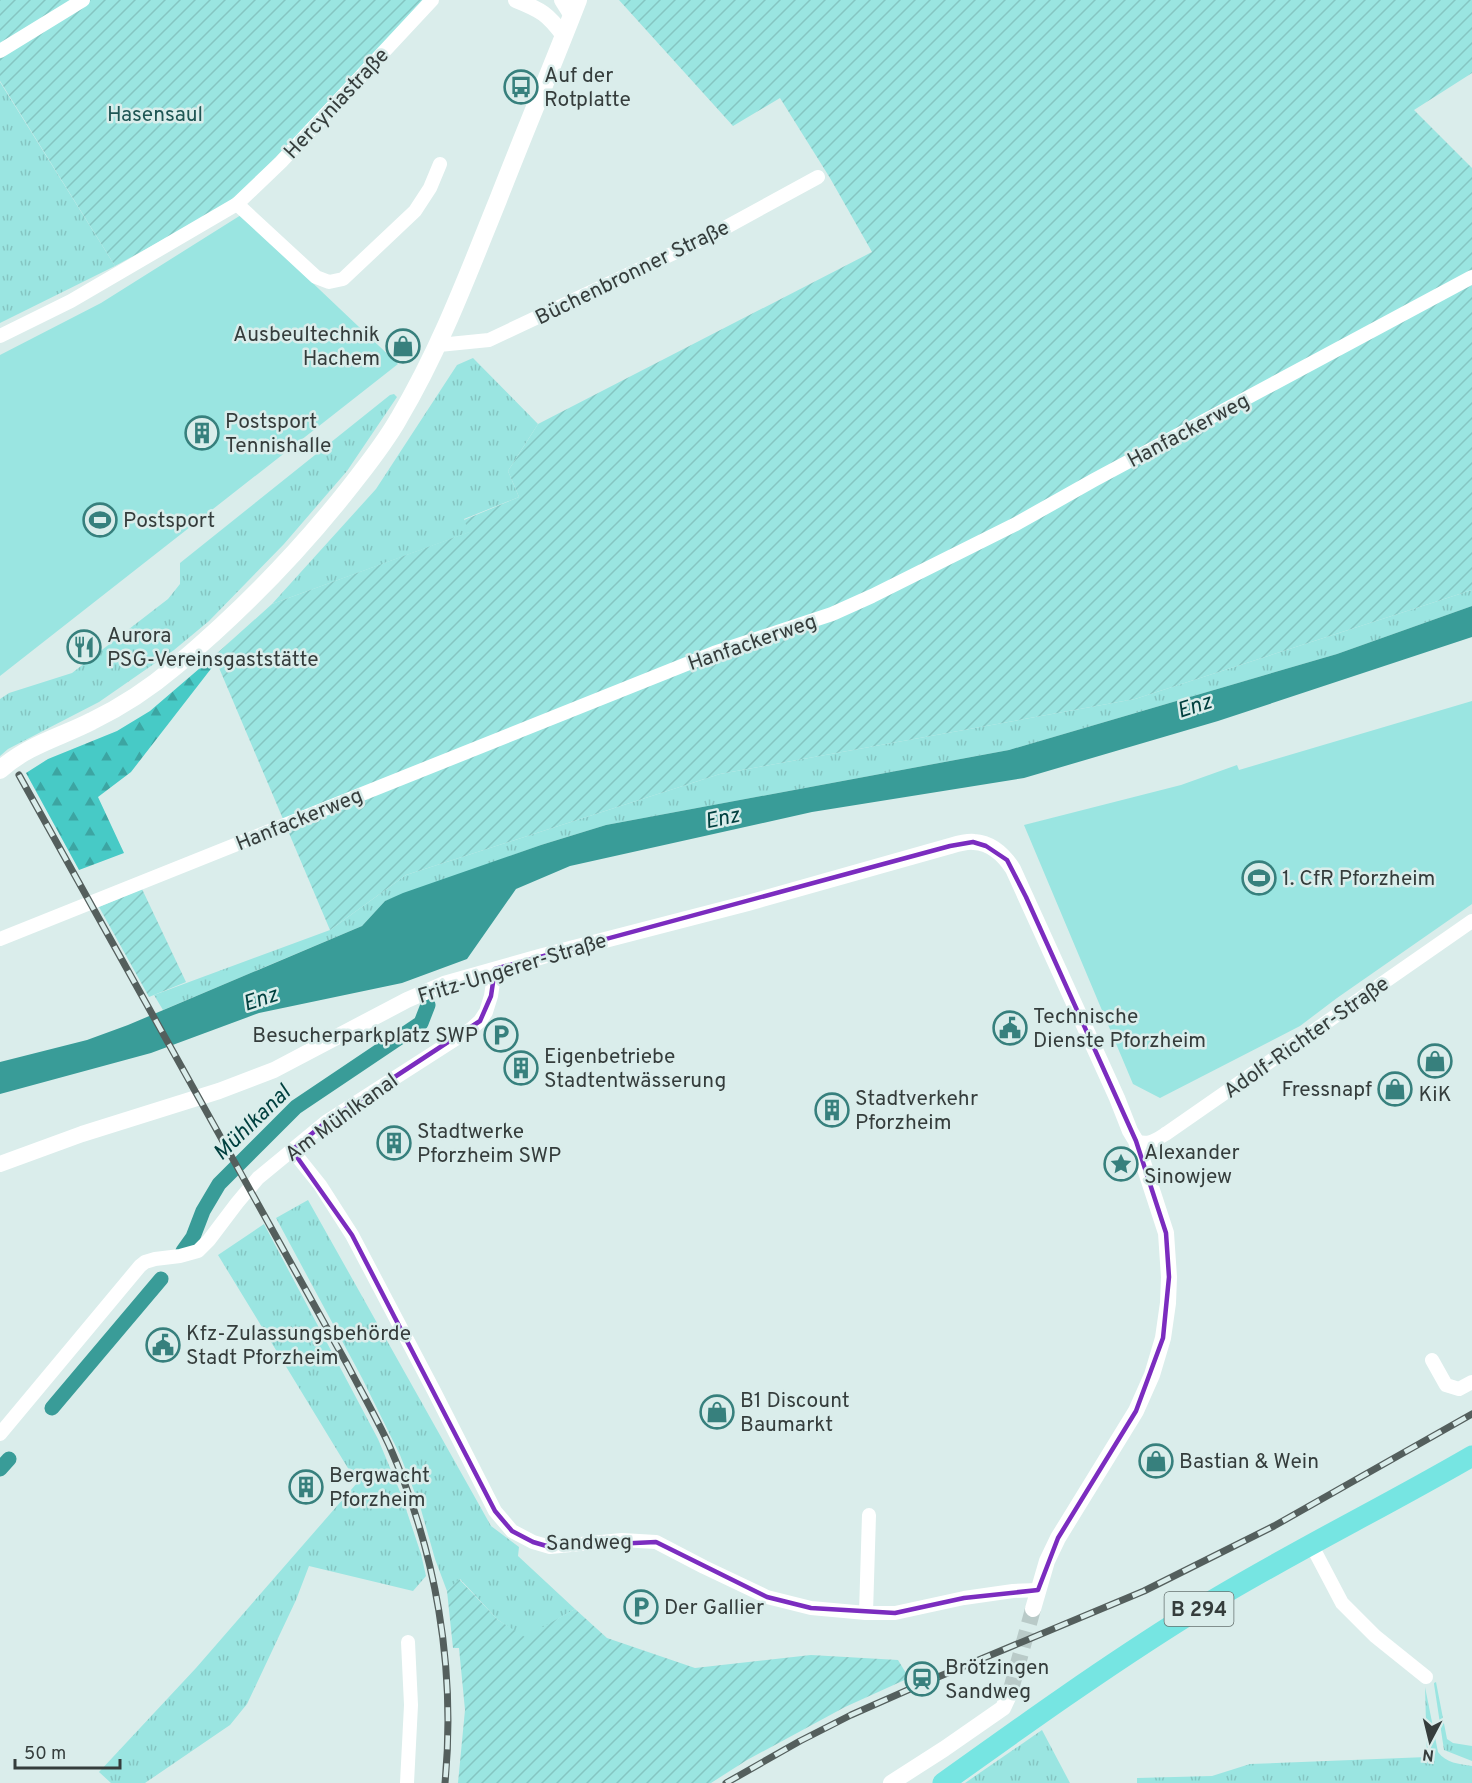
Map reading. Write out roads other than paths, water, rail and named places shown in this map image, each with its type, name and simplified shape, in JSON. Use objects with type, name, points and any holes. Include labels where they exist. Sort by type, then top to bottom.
[{"type":"main road","points":[[0,770],[9,761],[30,748],[91,722],[123,705],[176,666],[229,619],[303,543],[381,447],[399,420],[439,345],[575,8]]},
{"type":"main road","name":"B 294","points":[[943,1783],[1054,1703],[1191,1614],[1311,1544],[1472,1456]]},
{"type":"street","points":[[0,51],[83,0]]},
{"type":"street","name":"Hercyniastraße","points":[[0,336],[71,302],[237,204],[281,162],[432,0]]},
{"type":"street","points":[[516,0],[539,10],[551,19],[564,36]]},
{"type":"street","points":[[562,0],[575,8]]},
{"type":"street","points":[[237,204],[316,277],[329,282],[343,279],[415,212],[430,188],[440,164]]},
{"type":"street","name":"Büchenbronner Straße","points":[[439,345],[489,340],[710,236],[818,177]]},
{"type":"street","name":"Hanfackerweg","points":[[0,939],[714,653],[832,614],[1016,524],[1472,277]]},
{"type":"street","name":"Fritz-Ungerer-Straße","points":[[0,1164],[82,1134],[219,1091],[274,1070],[407,1000],[444,984],[748,903],[942,848],[973,842],[1002,854],[1013,869],[1136,1142]]},
{"type":"street","name":"Adolf-Richter-Straße","points":[[1136,1142],[1144,1144],[1153,1142],[1167,1133],[1472,921]]},
{"type":"street","name":"Am Mühlkanal","points":[[0,1434],[140,1266],[145,1262],[198,1251],[258,1178],[326,1122],[450,1044],[480,1021],[491,996],[495,969]]},
{"type":"street","points":[[1033,1609],[1047,1561],[1058,1538],[1136,1411],[1152,1375],[1163,1338],[1169,1277],[1166,1233],[1136,1142]]},
{"type":"street","name":"Sandweg","points":[[292,1150],[320,1185],[352,1235],[495,1511],[512,1531],[550,1547],[622,1540],[656,1542],[767,1597],[811,1608],[895,1613],[964,1598],[1038,1590]]},
{"type":"street","points":[[1432,1360],[1446,1385],[1459,1389],[1472,1382]]},
{"type":"street","points":[[866,1613],[869,1515]]},
{"type":"street","points":[[1311,1544],[1342,1603],[1375,1636],[1426,1677]]},
{"type":"street","points":[[407,1783],[411,1705],[408,1642]]},
{"type":"street","points":[[891,1783],[1003,1708],[1010,1693]]},
{"type":"water","name":"Enz","points":[[1472,606],[1472,637],[1218,721],[1024,778],[812,812],[570,866],[516,889],[467,959],[402,983],[259,1013],[151,1053],[0,1094],[0,1062],[87,1040],[128,1025],[362,926],[385,901],[403,893],[541,845],[606,825],[1009,750],[1337,654]]},
{"type":"waterway","name":"Mühlkanal","points":[[183,1251],[193,1237],[203,1211],[219,1184],[296,1107],[421,1023],[428,1005]]},
{"type":"waterway","name":"Mühlkanal","points":[[52,1408],[161,1279]]},
{"type":"waterway","name":"Mühlkanal","points":[[0,1469],[9,1459]]},
{"type":"tunnel","points":[[1010,1693],[1033,1609]]},
{"type":"railway","points":[[19,775],[347,1364],[389,1445],[419,1526],[439,1610],[448,1696],[445,1783]]},
{"type":"railway","points":[[726,1783],[851,1715],[1144,1591],[1274,1526],[1472,1414]]},
{"type":"place","name":"Auf der Rotplatte","points":[[521,87]]},
{"type":"place","name":"Ausbeultechnik Hachem","points":[[403,346]]},
{"type":"place","name":"Postsport Tennishalle","points":[[202,433]]},
{"type":"place","name":"Postsport","points":[[100,520]]},
{"type":"place","name":"Aurora PSG-Vereinsgaststätte","points":[[84,647]]},
{"type":"place","name":"1. CfR Pforzheim","points":[[1259,878]]},
{"type":"place","name":"Technische Dienste Pforzheim","points":[[1010,1028]]},
{"type":"place","name":"Besucherparkplatz SWP","points":[[501,1035]]},
{"type":"place","name":"KiK","points":[[1435,1061]]},
{"type":"place","name":"Eigenbetriebe Stadtentwässerung","points":[[521,1068]]},
{"type":"place","name":"Fressnapf","points":[[1395,1089]]},
{"type":"place","name":"Stadtverkehr Pforzheim","points":[[832,1110]]},
{"type":"place","name":"Stadtwerke Pforzheim SWP","points":[[394,1143]]},
{"type":"place","name":"Alexander Sinowjew","points":[[1121,1164]]},
{"type":"place","name":"Kfz-Zulassungsbehörde Stadt Pforzheim","points":[[163,1345]]},
{"type":"place","name":"B1 Discount Baumarkt","points":[[717,1412]]},
{"type":"place","name":"Bastian & Wein","points":[[1156,1461]]},
{"type":"place","name":"Bergwacht Pforzheim","points":[[306,1487]]},
{"type":"place","name":"Der Gallier","points":[[641,1607]]},
{"type":"place","name":"Brötzingen Sandweg","points":[[922,1679]]},
{"type":"park label","name":"Hasensaul","points":[[155,114]]}]
